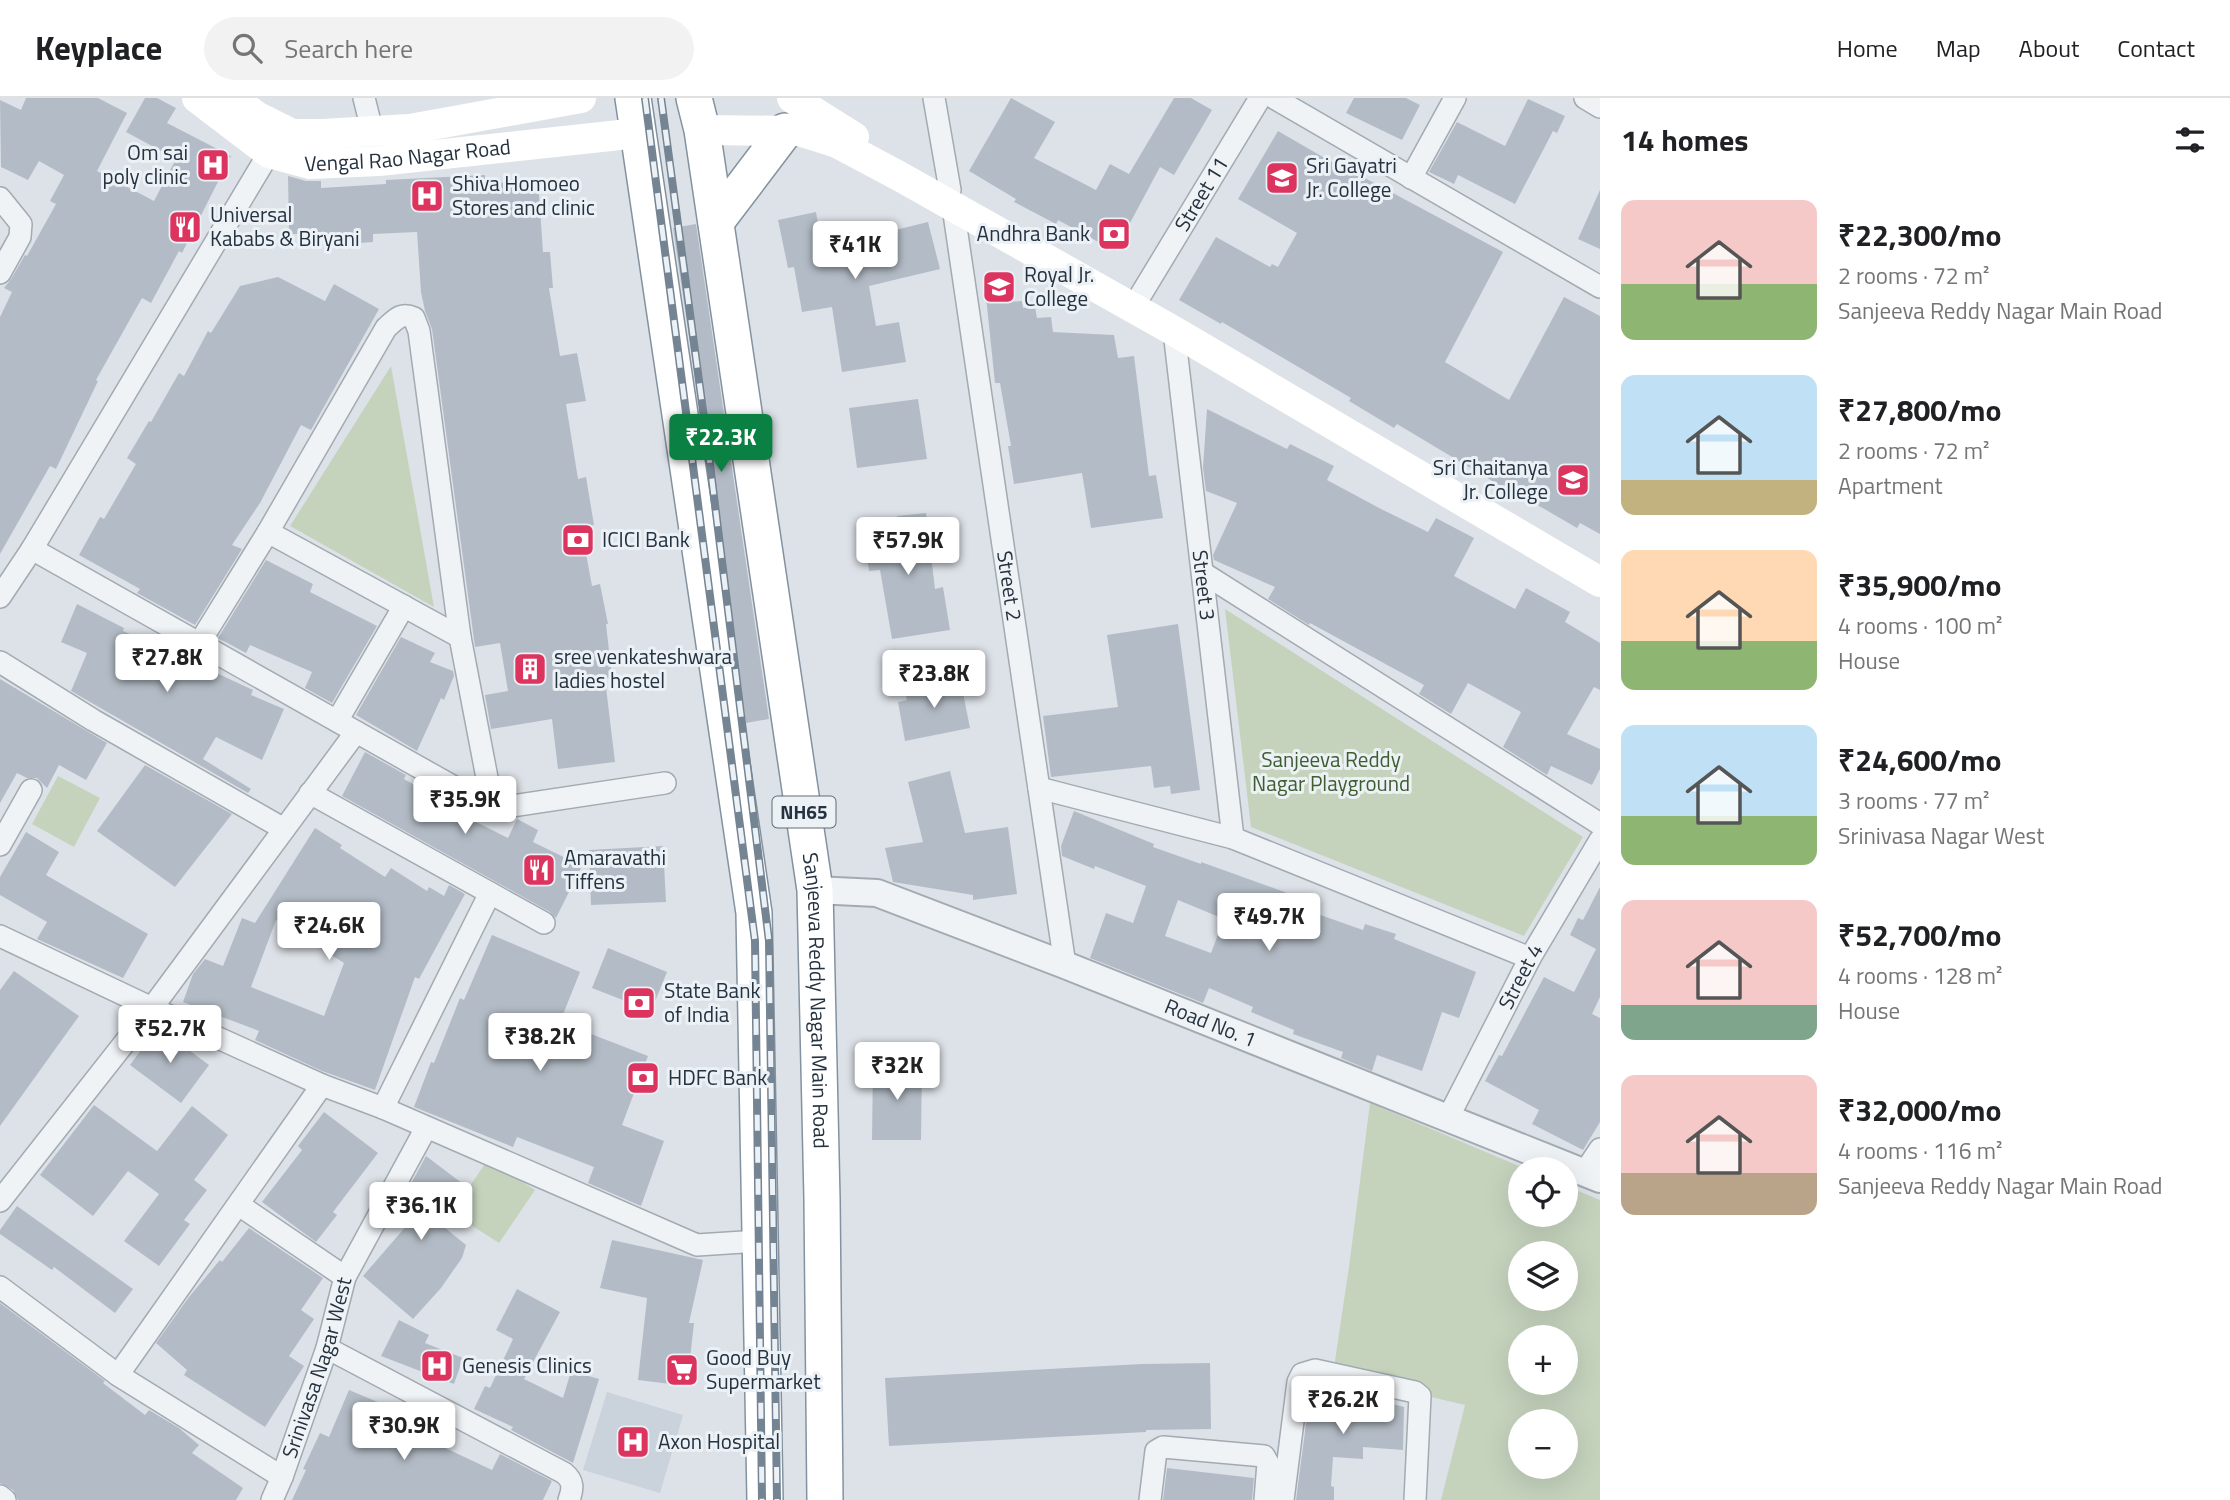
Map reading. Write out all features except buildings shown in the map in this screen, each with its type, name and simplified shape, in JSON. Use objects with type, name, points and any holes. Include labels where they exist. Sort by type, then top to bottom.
[{"type":"highway","points":[[633,98],[754,913],[765,1500]]},
{"type":"highway","name":"Sanjeeva Reddy Nagar Main Road","points":[[698,114],[815,890],[825,1500]]},
{"type":"highway","points":[[716,222],[794,116]]},
{"type":"main road","name":"Vengal Rao Nagar Road","points":[[197,98],[269,153],[310,164],[379,161],[638,133]]},
{"type":"main road","name":"Vengal Rao Nagar Road","points":[[232,98],[258,117],[292,134],[410,129],[581,98]]},
{"type":"main road","points":[[698,114],[794,116],[842,131],[952,199],[1600,582]]},
{"type":"main road","points":[[794,116],[837,143],[1142,293],[1600,562]]},
{"type":"street","points":[[364,98],[372,130]]},
{"type":"street","name":"Street 2","points":[[934,98],[952,199],[1065,965]]},
{"type":"street","name":"Street 11","points":[[1142,293],[1260,98]]},
{"type":"street","points":[[1274,98],[1600,287]]},
{"type":"street","points":[[1411,178],[1455,98]]},
{"type":"street","points":[[1585,98],[1600,107]]},
{"type":"street","points":[[0,597],[32,549],[269,153]]},
{"type":"street","points":[[0,198],[21,225],[20,237],[0,273]]},
{"type":"street","points":[[200,642],[268,532],[386,328],[398,316],[414,318],[419,331],[460,637],[493,809]]},
{"type":"street","name":"Street 3","points":[[1174,331],[1233,838]]},
{"type":"street","points":[[268,532],[460,637]]},
{"type":"street","points":[[32,549],[493,809],[665,782]]},
{"type":"street","points":[[1203,573],[1600,824]]},
{"type":"street","points":[[337,721],[404,607]]},
{"type":"street","points":[[0,662],[93,720],[284,829]]},
{"type":"street","points":[[0,1200],[152,1008],[356,732]]},
{"type":"street","points":[[1039,788],[1233,838],[1530,958]]},
{"type":"street","points":[[0,845],[31,790]]},
{"type":"street","points":[[310,793],[544,923]]},
{"type":"street","name":"Street 4","points":[[1448,1118],[1530,958],[1600,839]]},
{"type":"street","name":"Road No. 1","points":[[815,890],[877,893],[1065,965],[1592,1176]]},
{"type":"street","points":[[383,1108],[490,893]]},
{"type":"street","points":[[0,936],[322,1085],[383,1108],[697,1245],[759,1241]]},
{"type":"street","points":[[118,1375],[322,1085]]},
{"type":"street","name":"Srinivasa Nagar West","points":[[272,1500],[327,1348],[345,1277],[426,1128]]},
{"type":"street","points":[[1592,1176],[1600,1149]]},
{"type":"street","points":[[239,1205],[345,1277]]},
{"type":"street","points":[[0,1287],[118,1375],[282,1477]]},
{"type":"street","points":[[327,1348],[564,1473],[570,1478],[573,1488],[569,1500]]},
{"type":"street","points":[[1283,1500],[1298,1382],[1302,1374],[1315,1370],[1415,1392],[1420,1396],[1415,1500]]},
{"type":"street","points":[[1150,1500],[1156,1451],[1163,1447],[1264,1456],[1268,1463],[1265,1500]]},
{"type":"street","points":[[0,1496],[5,1500]]},
{"type":"shaded area","name":"Axon Hospital","points":[[607,1392],[683,1415],[660,1493],[583,1470]]},
{"type":"green space","points":[[391,366],[434,607],[290,526]]},
{"type":"green space","name":"Sanjeeva Reddy Nagar Playground","points":[[1225,609],[1583,837],[1524,936],[1251,827]]},
{"type":"green space","points":[[58,776],[100,798],[74,847],[32,824]]},
{"type":"green space","points":[[1370,1103],[1508,1161],[1508,1227],[1578,1227],[1578,1191],[1600,1200],[1600,1500],[1441,1500],[1465,1405],[1333,1374]]},
{"type":"green space","points":[[488,1159],[535,1190],[499,1243],[452,1213]]},
{"type":"railway","points":[[645,98],[755,941],[762,1500]]},
{"type":"railway","points":[[661,98],[707,440],[769,941],[777,1500]]},
{"type":"place","name":"Om sai poly clinic","points":[[213,165]]},
{"type":"place","name":"Sri Gayatri Jr. College","points":[[1282,178]]},
{"type":"place","name":"Shiva Homoeo Stores and clinic","points":[[427,196]]},
{"type":"place","name":"Universal Kababs & Biryani","points":[[185,227]]},
{"type":"place","name":"Andhra Bank","points":[[1114,234]]},
{"type":"place","name":"Royal Jr. College","points":[[999,287]]},
{"type":"place","name":"Sri Chaitanya Jr. College","points":[[1573,480]]},
{"type":"place","name":"ICICI Bank","points":[[578,540]]},
{"type":"place","name":"sree venkateshwara ladies hostel","points":[[530,669]]},
{"type":"place","name":"Amaravathi Tiffens","points":[[539,870]]},
{"type":"place","name":"State Bank of India","points":[[639,1003]]},
{"type":"place","name":"HDFC Bank","points":[[643,1078]]},
{"type":"place","name":"Genesis Clinics","points":[[437,1366]]},
{"type":"place","name":"Good Buy Supermarket","points":[[682,1370]]},
{"type":"place","name":"Axon Hospital","points":[[633,1442]]}]
